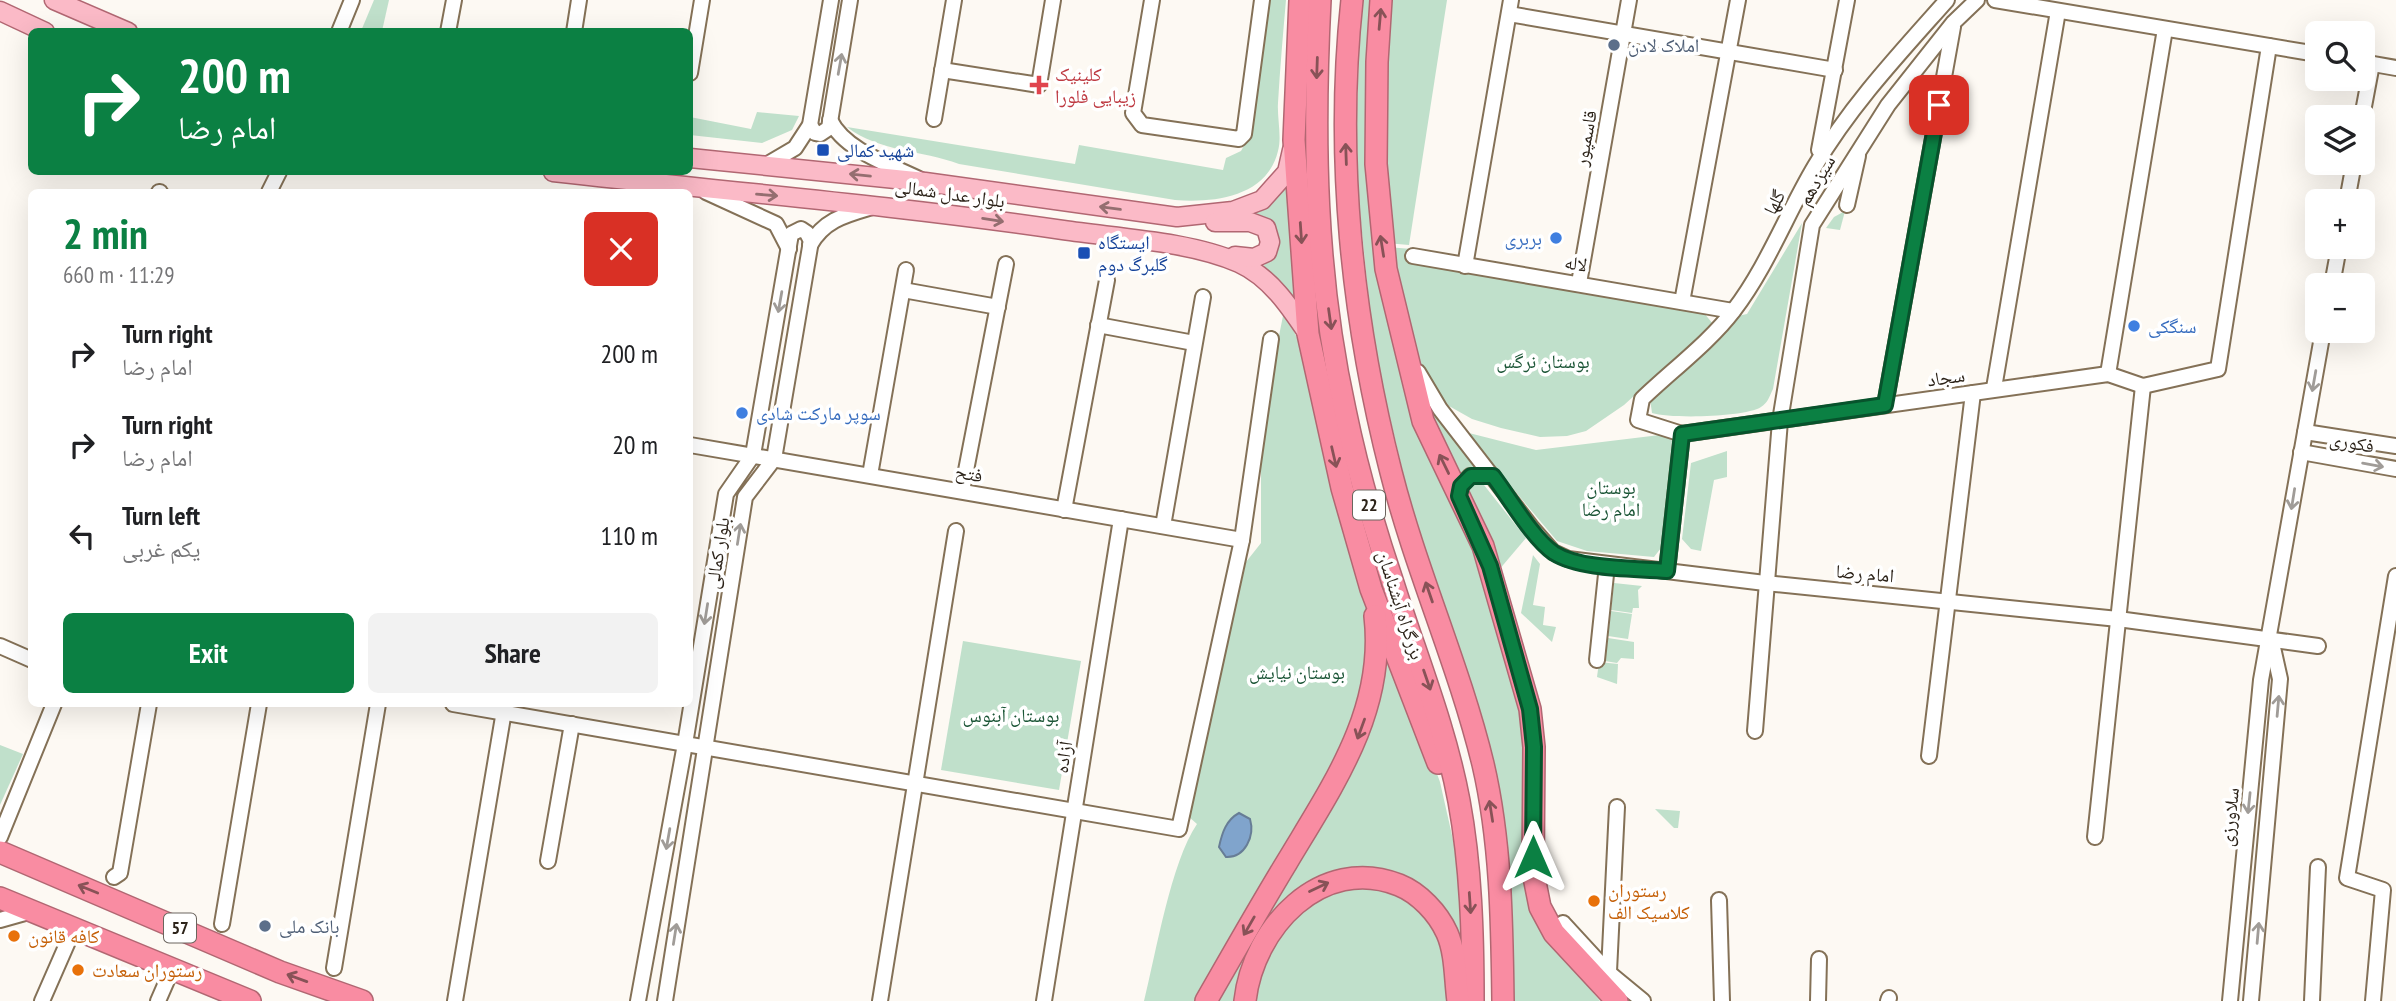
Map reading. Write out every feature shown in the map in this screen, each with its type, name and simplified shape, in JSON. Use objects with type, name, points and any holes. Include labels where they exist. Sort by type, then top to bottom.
[{"type":"highway","points":[[1300,0],[1294,140],[1308,334],[1342,488],[1371,589],[1466,845]]},
{"type":"highway","name":"بزرگراه آبشناسان","points":[[1320,0],[1315,126],[1316,192],[1324,276],[1344,408],[1377,532],[1442,732],[1466,845],[1473,1001]]},
{"type":"highway","name":"بزرگراه آبشناسان","points":[[1352,0],[1346,135],[1348,189],[1355,279],[1367,359],[1392,475],[1483,767],[1500,902],[1503,1001]]},
{"type":"highway","points":[[1381,0],[1376,98],[1377,194],[1386,269],[1423,421],[1490,566],[1530,709],[1534,747],[1533,872],[1540,907],[1611,989]]},
{"type":"highway","points":[[1206,1001],[1356,742],[1375,672],[1377,647],[1371,589]]},
{"type":"highway","name":"57","points":[[0,852],[280,972],[362,1001]]},
{"type":"highway","points":[[1244,1001],[1257,956],[1289,909],[1321,886],[1336,880],[1365,877],[1407,888],[1439,918],[1448,934],[1458,1001]]},
{"type":"highway","name":"57","points":[[0,898],[250,1001]]},
{"type":"main road","points":[[54,0],[119,28]]},
{"type":"main road","points":[[0,11],[36,28]]},
{"type":"main road","name":"بلوار عدل شمالی","points":[[693,158],[925,182],[1177,217],[1233,211],[1262,200],[1287,172],[1294,140]]},
{"type":"main road","name":"بلوار عدل شمالی","points":[[580,175],[880,205],[1190,249],[1237,262],[1253,270],[1291,308],[1308,334]]},
{"type":"main road","points":[[1177,217],[1220,223],[1259,223],[1266,228],[1270,242],[1267,252],[1254,258],[1190,249]]},
{"type":"street","points":[[341,28],[352,0]]},
{"type":"street","points":[[449,28],[454,0]]},
{"type":"street","points":[[575,28],[579,0]]},
{"type":"street","points":[[693,42],[702,0]]},
{"type":"street","points":[[766,166],[795,148],[810,125],[831,0]]},
{"type":"street","points":[[810,125],[815,133],[820,134],[829,124],[850,0]]},
{"type":"street","points":[[934,119],[954,0]]},
{"type":"street","points":[[942,70],[1039,85],[1053,0]]},
{"type":"street","points":[[1152,0],[1133,113],[1142,125],[1239,139],[1244,134],[1262,0]]},
{"type":"street","name":"قاسمپور","points":[[1579,283],[1629,0]]},
{"type":"street","points":[[1682,302],[1738,0]]},
{"type":"street","points":[[1819,150],[1847,0]]},
{"type":"street","name":"گلها","points":[[1639,420],[1642,400],[1733,311],[1769,253],[1815,166],[1843,124],[1872,84],[1947,0]]},
{"type":"street","name":"سیزدهم","points":[[1755,732],[1780,421],[1812,225],[1861,144],[1954,23],[1977,0]]},
{"type":"street","points":[[1995,0],[2045,6],[2305,52]]},
{"type":"street","points":[[1994,388],[2045,6]]},
{"type":"street","points":[[1465,265],[1510,7],[1623,33],[1835,69]]},
{"type":"street","points":[[1885,405],[1954,23]]},
{"type":"street","points":[[2108,374],[2165,29]]},
{"type":"street","points":[[2095,837],[2143,386],[2218,369],[2269,46]]},
{"type":"street","points":[[2375,64],[2396,68]]},
{"type":"street","points":[[829,124],[857,147],[925,182]]},
{"type":"street","points":[[1847,205],[1861,144]]},
{"type":"street","points":[[698,188],[776,224],[790,242],[796,230],[804,230],[810,243]]},
{"type":"street","points":[[810,243],[818,230],[830,221],[880,205]]},
{"type":"street","name":"بلوار کمالی","points":[[693,695],[726,494],[753,456],[790,242]]},
{"type":"street","name":"بلوار کمالی","points":[[664,1001],[745,497],[774,459],[810,243]]},
{"type":"street","name":"لاله","points":[[1413,257],[1733,311]]},
{"type":"street","points":[[962,491],[1006,264]]},
{"type":"street","points":[[870,475],[906,270]]},
{"type":"street","points":[[1064,510],[1107,279]]},
{"type":"street","points":[[903,290],[998,307]]},
{"type":"street","points":[[1163,526],[1203,298]]},
{"type":"street","points":[[1098,325],[1194,342]]},
{"type":"street","points":[[455,1001],[505,708],[572,724],[1179,829],[1242,540],[1271,339]]},
{"type":"street","name":"امام رضا","points":[[1403,339],[1422,382],[1440,409],[1553,552],[1568,559],[1765,583],[2118,619],[2318,646]]},
{"type":"street","name":"سلاورزی","points":[[2230,998],[2262,680],[2321,343]]},
{"type":"street","name":"سجاد","points":[[1639,420],[1682,434],[2108,374],[2143,386]]},
{"type":"street","points":[[1929,756],[1973,393]]},
{"type":"street","name":"فکوری","points":[[2305,432],[2396,446]]},
{"type":"street","points":[[1667,571],[1682,434]]},
{"type":"street","name":"فتح","points":[[693,446],[1242,540]]},
{"type":"street","name":"فکوری","points":[[2301,452],[2396,469]]},
{"type":"street","points":[[1459,496],[1461,486],[1471,476],[1493,476]]},
{"type":"street","name":"آزاده","points":[[1044,1001],[1121,519]]},
{"type":"street","points":[[880,1001],[956,531]]},
{"type":"street","points":[[1597,660],[1607,565]]},
{"type":"street","points":[[2374,1001],[2383,890],[2347,878],[2396,576]]},
{"type":"street","name":"سلاورزی","points":[[2252,999],[2280,679],[2271,638]]},
{"type":"street","points":[[0,646],[28,658]]},
{"type":"street","points":[[0,838],[53,707]]},
{"type":"street","points":[[114,877],[120,873],[148,707]]},
{"type":"street","points":[[222,925],[258,707]]},
{"type":"street","points":[[334,968],[378,707]]},
{"type":"street","name":"بلوار کمالی","points":[[639,1001],[691,707]]},
{"type":"street","points":[[548,861],[572,724]]},
{"type":"street","points":[[1617,807],[1611,989],[1643,1001]]},
{"type":"street","points":[[2312,1001],[2318,867]]},
{"type":"street","points":[[1719,900],[1722,1001]]},
{"type":"street","points":[[0,920],[32,911]]},
{"type":"street","points":[[43,1001],[74,928]]},
{"type":"street","points":[[1818,1001],[1819,959]]},
{"type":"street","points":[[158,1001],[172,969]]},
{"type":"street","points":[[2230,998],[2252,999]]},
{"type":"green space","points":[[374,0],[389,0],[383,28],[362,28]]},
{"type":"green space","points":[[1267,0],[1286,0],[1278,103],[1279,146],[1272,166],[1263,178],[1251,188],[1237,194],[1206,200],[1175,200],[959,164],[887,146],[847,127],[1075,164],[1079,145],[1223,170],[1226,158],[1241,151],[1250,135]]},
{"type":"green space","points":[[1361,0],[1375,0],[1379,273],[1483,562],[1526,710],[1542,930],[1600,1001],[1513,1001],[1511,925],[1374,351],[1355,163]]},
{"type":"green space","points":[[1387,0],[1447,0],[1409,245],[1386,243]]},
{"type":"green space","points":[[757,112],[799,116],[792,130],[762,143],[693,135],[693,118],[751,129]]},
{"type":"green space","points":[[1287,185],[1304,320],[1261,269],[1274,254],[1277,237],[1267,218],[1251,213],[1272,200]]},
{"type":"green space","points":[[1845,211],[1840,230],[1826,228],[1834,217]]},
{"type":"green space","points":[[1802,223],[1769,399],[1753,410],[1725,415],[1675,416],[1652,413],[1650,399],[1738,316],[1747,314]]},
{"type":"green space","name":"بوستان نرگس","points":[[1387,247],[1412,249],[1410,263],[1554,288],[1573,287],[1576,293],[1645,303],[1647,299],[1704,313],[1713,324],[1624,405],[1586,431],[1567,436],[1540,437],[1501,428],[1472,419],[1449,406],[1422,372]]},
{"type":"green space","name":"بوستان نیایش","points":[[1284,311],[1302,348],[1370,620],[1361,716],[1201,1001],[1144,1001],[1172,884],[1179,861],[1197,824],[1189,817],[1246,562],[1261,543],[1261,466],[1267,395]]},
{"type":"green space","points":[[1419,389],[1482,470],[1467,469],[1460,476]]},
{"type":"green space","name":"بوستان امام رضا","points":[[1465,432],[1536,450],[1668,434],[1672,441],[1661,548],[1654,557],[1587,551],[1557,541]]},
{"type":"green space","points":[[1727,451],[1727,477],[1714,480],[1701,551],[1691,549],[1682,539],[1691,463]]},
{"type":"green space","points":[[1480,480],[1526,538],[1498,571],[1466,486]]},
{"type":"green space","points":[[1533,555],[1540,564],[1533,605],[1545,607],[1543,625],[1556,627],[1552,642],[1521,613]]},
{"type":"green space","points":[[1614,583],[1642,586],[1638,590],[1639,608],[1633,608],[1632,613],[1611,610]]},
{"type":"green space","points":[[1611,611],[1632,614],[1628,639],[1608,636]]},
{"type":"green space","points":[[1383,627],[1440,782],[1456,853],[1463,947],[1421,892],[1316,882],[1239,1001],[1211,1001],[1346,775]]},
{"type":"green space","points":[[1608,638],[1634,642],[1634,659],[1621,658],[1617,663],[1605,661]]},
{"type":"green space","name":"بوستان آبنوس","points":[[963,641],[1081,661],[1059,790],[941,770]]},
{"type":"green space","points":[[1599,662],[1618,664],[1617,684],[1597,677]]},
{"type":"green space","points":[[0,745],[23,754],[0,805]]},
{"type":"green space","points":[[1655,809],[1680,811],[1678,828],[1674,828]]},
{"type":"green space","points":[[1391,885],[1438,926],[1454,1001],[1249,1001],[1269,945],[1317,892]]},
{"type":"water","points":[[1239,813],[1250,819],[1250,839],[1238,854],[1226,857],[1219,847],[1225,827]]},
{"type":"place","name":"املاک لادن","points":[[1614,45]]},
{"type":"place","name":"کلینیک زیبایی فلورا","points":[[1039,85]]},
{"type":"place","name":"شهید کمالی","points":[[823,150]]},
{"type":"place","name":"بربری","points":[[1556,238]]},
{"type":"place","name":"ایستگاه گلبرگ دوم","points":[[1084,253]]},
{"type":"place","name":"سنگکی","points":[[2134,326]]},
{"type":"place","name":"سوپر مارکت شادی","points":[[742,413]]},
{"type":"place","name":"رستوران کلاسیک الف","points":[[1594,901]]},
{"type":"place","name":"بانک ملی","points":[[265,926]]},
{"type":"place","name":"کافه قانون","points":[[14,936]]},
{"type":"place","name":"رستوران سعادت","points":[[78,970]]},
{"type":"route","points":[[1533,857],[1534,747],[1530,709],[1490,566],[1459,496],[1461,486],[1471,476],[1493,476],[1542,541],[1553,552],[1568,559],[1667,571],[1682,434],[1885,405],[1939,105]]}]
